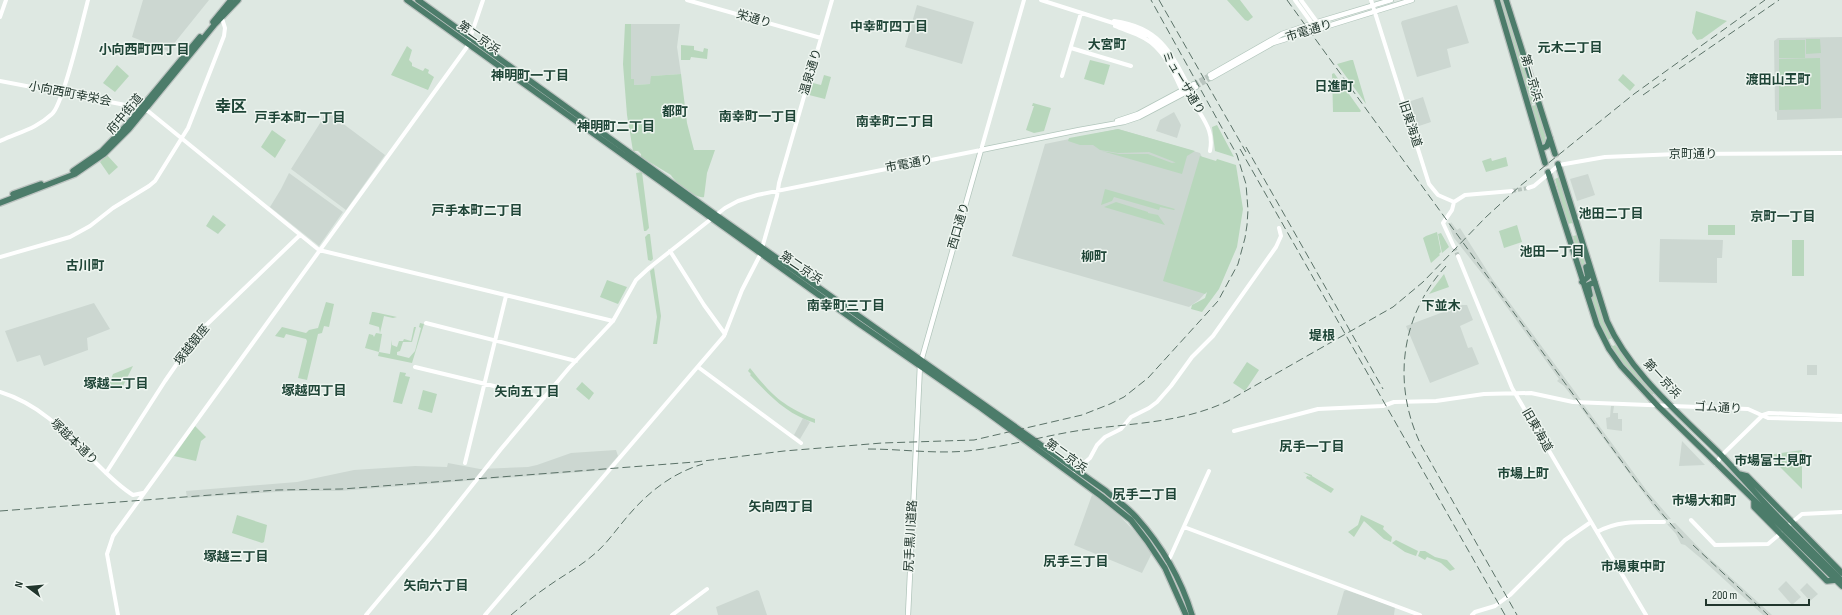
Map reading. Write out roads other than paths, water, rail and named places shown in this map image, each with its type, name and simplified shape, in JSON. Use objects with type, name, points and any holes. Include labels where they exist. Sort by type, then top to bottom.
[{"type":"highway","name":"府中街道","points":[[0,203],[82,170],[116,143],[221,15],[231,0]]},
{"type":"highway","name":"府中街道","points":[[221,15],[238,0]]},
{"type":"highway","name":"第二京浜","points":[[407,0],[714,216],[762,247],[920,366],[1074,472],[1106,491],[1136,516],[1168,562],[1185,594],[1192,615]]},
{"type":"highway","name":"第二京浜","points":[[418,0],[714,216],[760,253],[800,277],[921,359],[1074,472],[1131,520],[1165,568],[1186,615]]},
{"type":"highway","name":"第一京浜","points":[[1497,0],[1545,163]]},
{"type":"highway","name":"第一京浜","points":[[1506,0],[1555,154]]},
{"type":"highway","name":"府中街道","points":[[0,199],[70,172],[86,162],[114,139],[143,109]]},
{"type":"highway","points":[[1541,149],[1548,146],[1550,138]]},
{"type":"highway","name":"第一京浜","points":[[1559,164],[1595,282],[1615,339],[1633,365],[1739,474],[1786,528],[1827,580],[1839,580]]},
{"type":"highway","name":"第一京浜","points":[[1549,173],[1582,282],[1597,325],[1609,349],[1621,366],[1657,405],[1754,500],[1754,507],[1786,528],[1842,573]]},
{"type":"highway","name":"第一京浜","points":[[1580,235],[1588,275],[1588,279],[1582,282]]},
{"type":"highway","name":"第一京浜","points":[[1595,282],[1590,283],[1588,289],[1596,316],[1597,325]]},
{"type":"highway","name":"第一京浜","points":[[1786,528],[1839,580],[1842,586]]},
{"type":"main road","name":"市電通り","points":[[1391,0],[1373,9],[1273,43],[1211,76],[1272,40],[1311,23],[1373,9],[1412,0]]},
{"type":"main road","name":"市電通り","points":[[982,150],[1124,122],[1139,117],[1195,85],[1138,114],[1110,124]]},
{"type":"main road","name":"西口通り","points":[[914,456],[921,359],[982,150]]},
{"type":"main road","name":"尻手黒川道路","points":[[908,615],[914,456]]},
{"type":"street","points":[[0,17],[6,0]]},
{"type":"street","points":[[0,141],[33,128],[54,113],[62,93],[88,0]]},
{"type":"street","points":[[118,615],[109,574],[107,550],[113,536],[469,44],[483,0]]},
{"type":"street","name":"栄通り","points":[[687,0],[821,38]]},
{"type":"street","name":"温泉通り","points":[[485,615],[725,334],[742,290],[762,247],[778,191],[778,183],[832,0]]},
{"type":"street","name":"西口通り","points":[[982,150],[1024,0]]},
{"type":"street","name":"ミューザ通り","points":[[1041,0],[1141,32],[1158,44],[1169,57],[1187,92],[1210,130],[1212,142],[1210,151]]},
{"type":"street","points":[[1295,0],[1316,29]]},
{"type":"street","points":[[1301,0],[1311,23]]},
{"type":"street","name":"旧東海道","points":[[1371,0],[1430,184],[1438,195],[1454,202]]},
{"type":"street","points":[[1062,76],[1081,13]]},
{"type":"street","points":[[0,257],[60,241],[90,226],[113,208],[155,181],[191,121],[219,51],[224,32],[221,15]]},
{"type":"street","points":[[1100,18],[1134,25],[1155,36],[1172,56],[1189,87]]},
{"type":"street","points":[[1100,18],[1140,36],[1154,45],[1164,57],[1182,91]]},
{"type":"street","points":[[1071,48],[1131,66]]},
{"type":"street","name":"小向西町幸栄会","points":[[0,81],[143,109]]},
{"type":"street","points":[[143,109],[319,250],[613,321]]},
{"type":"street","name":"市電通り","points":[[366,615],[432,536],[486,466],[576,360],[613,321],[636,280],[714,216],[744,198],[982,150]]},
{"type":"street","name":"京町通り","points":[[1559,164],[1618,155],[1842,153]]},
{"type":"street","points":[[1528,188],[1531,188],[1559,164]]},
{"type":"street","points":[[1454,247],[1443,223],[1452,210],[1454,202],[1465,195],[1512,191]]},
{"type":"street","points":[[1074,472],[1090,458],[1097,444],[1105,437],[1121,429],[1131,417],[1157,402],[1171,386],[1192,358],[1213,336],[1276,247],[1281,236],[1280,228]]},
{"type":"street","name":"塚越銀座","points":[[106,472],[165,381],[199,332],[300,234]]},
{"type":"street","points":[[670,251],[704,305],[725,334]]},
{"type":"street","name":"旧東海道","points":[[1458,256],[1516,394],[1646,615]]},
{"type":"street","points":[[465,463],[506,296]]},
{"type":"street","points":[[426,323],[576,360]]},
{"type":"street","points":[[415,367],[544,398]]},
{"type":"street","points":[[698,367],[801,443]]},
{"type":"street","name":"塚越本通り","points":[[0,392],[29,404],[42,412],[74,440],[106,472],[133,495],[144,493]]},
{"type":"street","name":"ゴム通り","points":[[1234,431],[1318,409],[1383,406],[1400,402],[1436,401],[1484,394],[1533,393],[1574,402],[1748,409],[1768,418],[1842,420]]},
{"type":"street","name":"ゴム通り","points":[[1763,415],[1769,413],[1842,416]]},
{"type":"street","points":[[1716,464],[1721,456],[1763,415]]},
{"type":"street","points":[[1165,568],[1209,471]]},
{"type":"street","points":[[1691,520],[1715,545],[1768,544],[1802,514],[1842,512]]},
{"type":"street","points":[[1472,615],[1475,612],[1495,606],[1510,595],[1561,544],[1591,522]]},
{"type":"street","points":[[1597,532],[1608,526],[1624,523],[1664,522]]},
{"type":"street","points":[[1184,527],[1420,615]]},
{"type":"street","points":[[672,615],[707,589]]},
{"type":"tunnel","points":[[1194,84],[1210,75]]},
{"type":"tunnel","points":[[1196,87],[1211,78]]},
{"type":"tunnel","points":[[1512,191],[1528,188]]},
{"type":"tunnel","points":[[1454,247],[1458,256]]},
{"type":"railway","points":[[0,511],[277,490],[342,489],[695,462],[784,451],[882,443],[974,440],[1082,415],[1110,404],[1124,397],[1148,378],[1218,301],[1238,264],[1247,225],[1248,210],[1246,184],[1237,155],[1151,0]]},
{"type":"railway","points":[[1159,0],[1246,152]]},
{"type":"railway","points":[[1287,0],[1636,481],[1684,539]]},
{"type":"railway","points":[[868,449],[942,452],[967,451],[1013,444],[1075,431],[1177,418],[1211,408],[1228,401],[1393,307],[1423,282],[1486,217],[1520,186],[1634,94],[1765,0]]},
{"type":"railway","points":[[1679,69],[1779,0]]},
{"type":"railway","points":[[1643,95],[1666,79]]},
{"type":"railway","points":[[1246,147],[1383,389]]},
{"type":"railway","points":[[1240,149],[1505,615]]},
{"type":"railway","points":[[1446,266],[1431,286],[1419,307],[1410,329],[1405,352],[1404,375],[1406,399],[1412,422],[1421,445],[1517,615]]},
{"type":"railway","points":[[511,615],[538,593],[597,552],[635,508],[652,492],[671,478],[703,464]]},
{"type":"railway","points":[[1693,545],[1768,615]]},
{"type":"district","name":"中幸町四丁目","points":[[889,27]]},
{"type":"district","name":"大宮町","points":[[1107,45]]},
{"type":"district","name":"元木二丁目","points":[[1570,48]]},
{"type":"district","name":"小向西町四丁目","points":[[144,50]]},
{"type":"district","name":"神明町一丁目","points":[[530,76]]},
{"type":"district","name":"渡田山王町","points":[[1778,80]]},
{"type":"district","name":"日進町","points":[[1334,87]]},
{"type":"district","name":"幸区","points":[[231,107]]},
{"type":"district","name":"都町","points":[[675,112]]},
{"type":"district","name":"南幸町一丁目","points":[[758,117]]},
{"type":"district","name":"戸手本町一丁目","points":[[300,118]]},
{"type":"district","name":"南幸町二丁目","points":[[895,122]]},
{"type":"district","name":"神明町二丁目","points":[[616,127]]},
{"type":"district","name":"戸手本町二丁目","points":[[477,211]]},
{"type":"district","name":"池田二丁目","points":[[1611,214]]},
{"type":"district","name":"京町一丁目","points":[[1783,217]]},
{"type":"district","name":"池田一丁目","points":[[1552,252]]},
{"type":"district","name":"柳町","points":[[1094,257]]},
{"type":"district","name":"古川町","points":[[85,266]]},
{"type":"district","name":"南幸町三丁目","points":[[846,306]]},
{"type":"district","name":"下並木","points":[[1441,306]]},
{"type":"district","name":"堤根","points":[[1322,336]]},
{"type":"district","name":"塚越二丁目","points":[[116,384]]},
{"type":"district","name":"塚越四丁目","points":[[314,391]]},
{"type":"district","name":"矢向五丁目","points":[[527,392]]},
{"type":"district","name":"尻手一丁目","points":[[1312,447]]},
{"type":"district","name":"市場富士見町","points":[[1773,461]]},
{"type":"district","name":"市場上町","points":[[1523,474]]},
{"type":"district","name":"尻手二丁目","points":[[1145,495]]},
{"type":"district","name":"市場大和町","points":[[1704,501]]},
{"type":"district","name":"矢向四丁目","points":[[781,507]]},
{"type":"district","name":"塚越三丁目","points":[[236,557]]},
{"type":"district","name":"尻手三丁目","points":[[1076,562]]},
{"type":"district","name":"市場東中町","points":[[1633,567]]},
{"type":"district","name":"矢向六丁目","points":[[436,586]]}]
